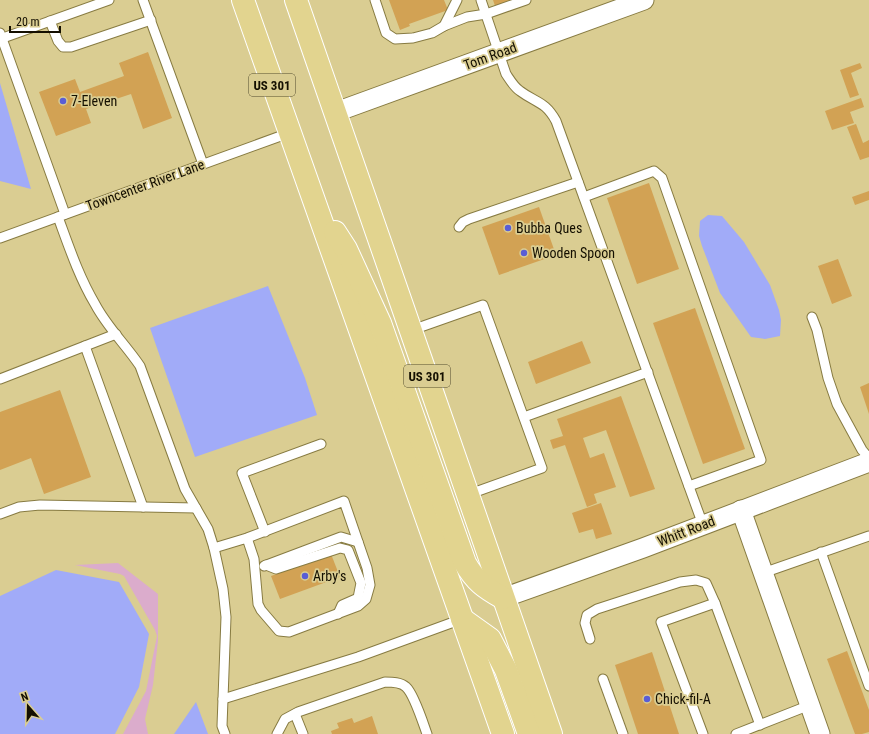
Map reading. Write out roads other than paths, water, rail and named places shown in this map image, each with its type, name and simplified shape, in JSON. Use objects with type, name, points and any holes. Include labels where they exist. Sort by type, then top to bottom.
[{"type":"main road","name":"US 301","points":[[243,0],[503,734]]},
{"type":"main road","name":"US 301","points":[[296,0],[412,330],[467,494],[551,734]]},
{"type":"main road","points":[[317,210],[333,228],[346,249],[380,322],[465,563],[479,583],[503,598]]},
{"type":"main road","points":[[462,619],[490,639],[506,670],[529,734]]},
{"type":"street","name":"Tom Road","points":[[336,112],[644,0]]},
{"type":"street","name":"Whitt Road","points":[[503,598],[643,548],[869,462]]},
{"type":"street","points":[[741,510],[820,734]]},
{"type":"lane","points":[[109,0],[1,37],[62,216],[76,267],[95,305],[116,334],[130,350],[140,366],[185,489],[208,528],[223,589],[226,617],[222,726],[225,734]]},
{"type":"lane","points":[[144,0],[203,164]]},
{"type":"lane","points":[[374,0],[386,33],[395,39],[413,38],[432,33],[444,26],[466,17],[486,14],[526,0]]},
{"type":"lane","points":[[444,26],[457,0]]},
{"type":"lane","points":[[481,0],[506,74],[520,91],[543,104],[550,111],[556,121],[704,525]]},
{"type":"lane","points":[[50,21],[58,41],[63,47],[70,47],[151,20]]},
{"type":"lane","name":"Towncenter River Lane","points":[[0,238],[289,133]]},
{"type":"lane","points":[[584,197],[654,171],[662,178],[761,460],[689,486]]},
{"type":"lane","points":[[459,227],[463,222],[469,219],[578,182]]},
{"type":"lane","points":[[412,330],[483,306],[542,468],[467,494]]},
{"type":"lane","points":[[812,318],[817,330],[828,378],[836,404],[862,450],[869,458]]},
{"type":"lane","points":[[0,379],[116,334]]},
{"type":"lane","points":[[85,346],[143,507]]},
{"type":"lane","points":[[524,417],[648,372]]},
{"type":"lane","points":[[265,532],[242,473],[321,444]]},
{"type":"lane","points":[[214,548],[265,532],[344,501],[367,568],[370,586],[366,599],[358,606],[338,614],[289,632],[279,631],[266,617],[258,604],[254,559],[247,538]]},
{"type":"lane","points":[[0,514],[19,508],[40,505],[196,508]]},
{"type":"lane","points":[[341,537],[351,521]]},
{"type":"lane","points":[[763,573],[869,536]]},
{"type":"lane","points":[[255,569],[341,537],[358,542]]},
{"type":"lane","points":[[266,565],[276,569],[340,548],[348,550],[361,583],[358,598],[342,605],[338,614]]},
{"type":"lane","points":[[821,552],[869,686]]},
{"type":"lane","points":[[590,639],[585,623],[587,615],[597,609],[680,582],[696,580],[706,583],[715,603],[760,725]]},
{"type":"lane","points":[[703,734],[662,622],[715,603]]},
{"type":"lane","points":[[223,699],[358,657],[462,619]]},
{"type":"lane","points":[[603,679],[623,734]]},
{"type":"lane","points":[[277,734],[285,719],[295,714],[385,682],[395,682],[406,686],[412,694],[427,734]]},
{"type":"lane","points":[[736,734],[810,705]]},
{"type":"lane","points":[[295,714],[303,734]]},
{"type":"water","points":[[0,83],[31,189],[0,181]]},
{"type":"water","points":[[708,215],[722,216],[744,242],[770,285],[781,320],[780,336],[765,339],[751,337],[720,293],[699,236],[700,221]]},
{"type":"water","points":[[268,286],[305,378],[317,415],[195,457],[150,328]]},
{"type":"water","points":[[56,570],[119,582],[149,634],[139,687],[115,734],[0,734],[0,596]]},
{"type":"water","points":[[196,702],[208,734],[174,734]]},
{"type":"place","name":"7-Eleven","points":[[63,101]]},
{"type":"place","name":"Bubba Ques","points":[[508,228]]},
{"type":"place","name":"Wooden Spoon","points":[[524,253]]},
{"type":"place","name":"Arby's","points":[[305,576]]},
{"type":"place","name":"Chick-fil-A","points":[[647,699]]}]
